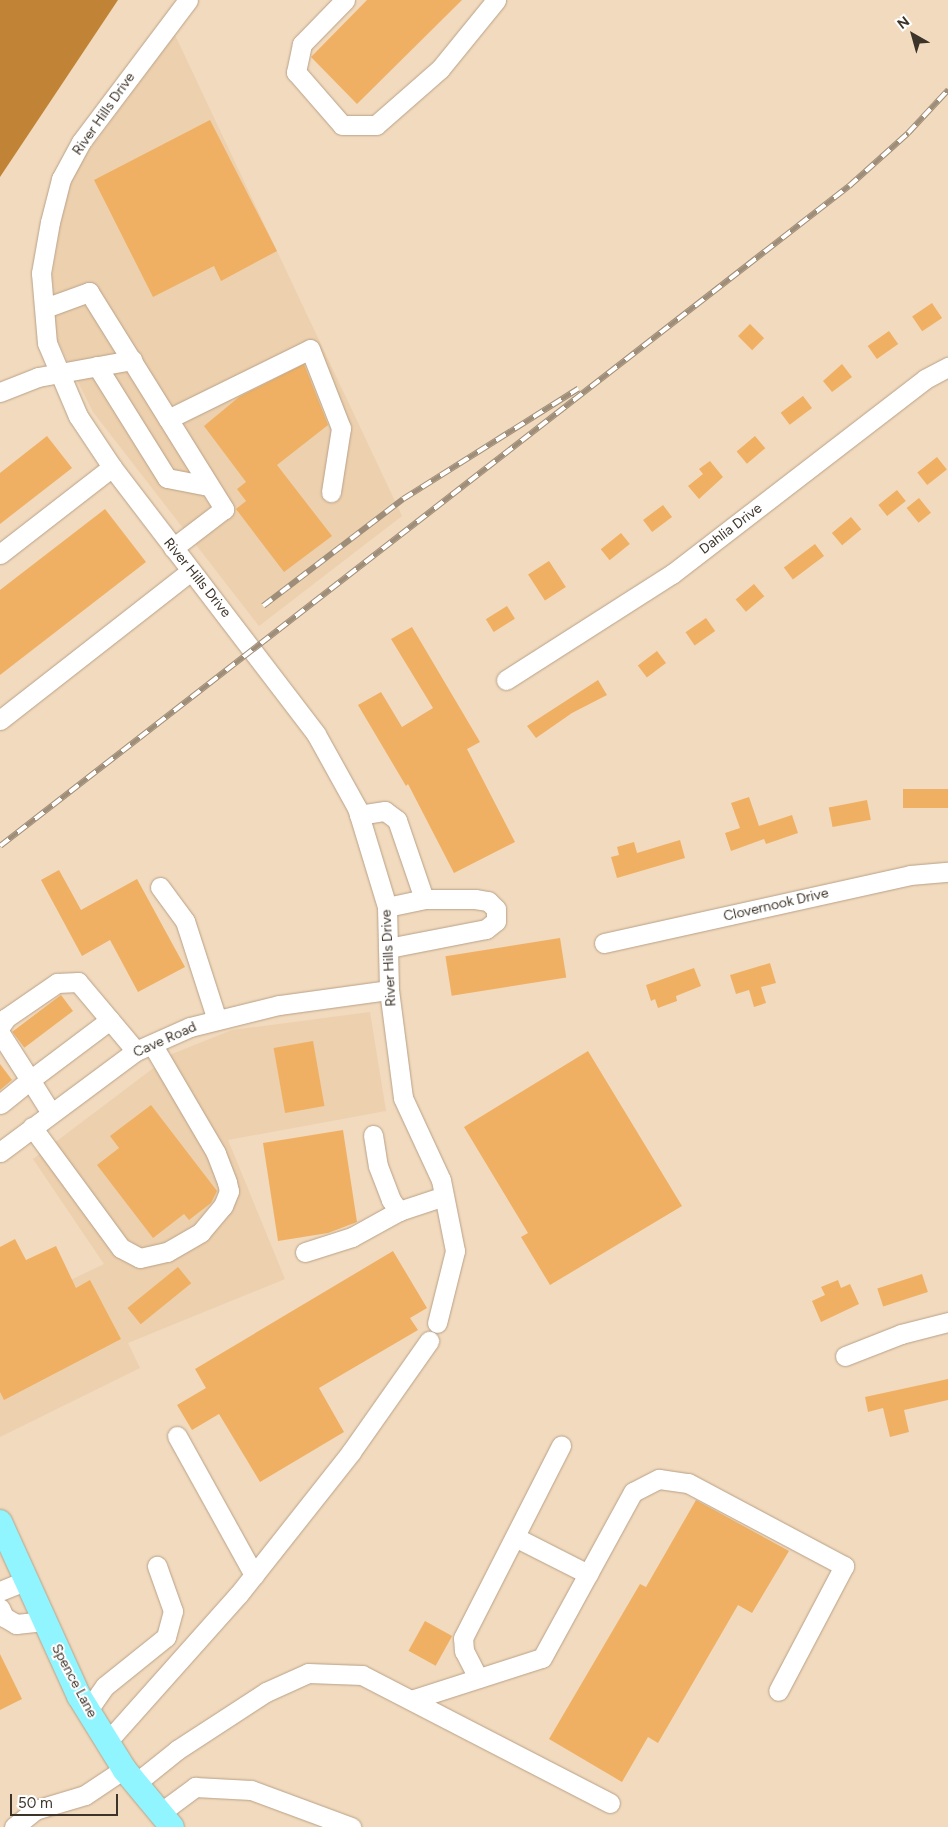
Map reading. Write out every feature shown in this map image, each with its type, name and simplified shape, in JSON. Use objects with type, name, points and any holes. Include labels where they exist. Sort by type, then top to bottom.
[{"type":"main road","name":"Spence Lane","points":[[0,1522],[25,1581],[88,1710],[130,1776],[166,1820]]},
{"type":"street","name":"River Hills Drive","points":[[188,0],[81,142],[61,179],[41,273],[48,343],[78,416],[112,467],[173,548],[241,632],[316,734],[359,815],[387,907],[389,990],[404,1098],[443,1188],[455,1251],[437,1323]]},
{"type":"street","points":[[345,0],[302,44],[296,72],[342,125],[376,125],[440,69],[496,0]]},
{"type":"street","points":[[44,308],[89,292],[224,509],[173,548]]},
{"type":"street","points":[[168,419],[310,349],[341,428],[331,492]]},
{"type":"street","points":[[0,392],[38,377],[132,360]]},
{"type":"street","points":[[97,366],[167,478],[209,486]]},
{"type":"street","name":"Dahlia Drive","points":[[506,680],[672,574],[925,379],[948,367]]},
{"type":"street","points":[[0,554],[112,467]]},
{"type":"street","points":[[0,720],[191,571]]},
{"type":"street","points":[[359,815],[385,811],[397,820],[424,899]]},
{"type":"street","name":"Clovernook Drive","points":[[604,943],[910,875],[948,872]]},
{"type":"street","points":[[160,887],[185,921],[217,1020]]},
{"type":"street","points":[[387,907],[424,899],[488,901],[496,909],[496,922],[486,929],[388,948]]},
{"type":"street","points":[[0,1027],[6,1018],[57,983],[78,982],[110,1020],[144,1048],[216,1154],[227,1182],[228,1191],[223,1206],[202,1232],[167,1252],[140,1258],[121,1248],[32,1127]]},
{"type":"street","name":"Cave Road","points":[[0,1152],[51,1113],[144,1048],[190,1027],[279,1005],[389,990]]},
{"type":"street","points":[[0,1104],[110,1020]]},
{"type":"street","points":[[0,1033],[51,1113]]},
{"type":"street","points":[[373,1135],[378,1166],[391,1200],[399,1211]]},
{"type":"street","points":[[305,1252],[352,1237],[443,1188]]},
{"type":"street","points":[[845,1356],[901,1334],[948,1322]]},
{"type":"street","points":[[107,1742],[254,1575],[351,1452],[429,1341]]},
{"type":"street","points":[[177,1436],[254,1575]]},
{"type":"street","points":[[478,1678],[464,1651],[463,1638],[561,1446]]},
{"type":"street","points":[[414,1699],[542,1658],[632,1492],[659,1480],[688,1483],[844,1566],[778,1691]]},
{"type":"street","points":[[515,1537],[588,1574]]},
{"type":"street","points":[[88,1710],[105,1686],[166,1637],[173,1611],[157,1566]]},
{"type":"street","points":[[0,1591],[25,1581]]},
{"type":"street","points":[[0,1608],[4,1617],[16,1624],[44,1621]]},
{"type":"street","points":[[14,1827],[36,1810],[84,1795],[130,1776],[177,1750],[266,1692],[308,1674],[362,1675],[414,1699],[610,1803]]},
{"type":"street","points":[[166,1820],[195,1787],[251,1790],[351,1827]]},
{"type":"shaded area","points":[[0,0],[118,0],[0,177]]},
{"type":"shaded area","points":[[175,35],[402,516],[259,626],[93,412],[57,340],[52,276],[68,179]]},
{"type":"shaded area","points":[[370,1012],[386,1111],[228,1140],[285,1279],[128,1343],[140,1368],[0,1437],[0,1314],[104,1264],[33,1159],[172,1054],[232,1030]]},
{"type":"building","points":[[367,0],[462,0],[357,104],[311,57]]},
{"type":"building","points":[[210,120],[277,251],[221,281],[214,266],[153,297],[94,180]]},
{"type":"building","points":[[932,303],[942,318],[922,331],[912,316]]},
{"type":"building","points":[[750,324],[764,338],[752,350],[738,336]]},
{"type":"building","points":[[889,331],[898,344],[877,359],[868,346]]},
{"type":"building","points":[[304,364],[328,425],[277,465],[332,536],[284,572],[236,509],[246,501],[237,489],[246,482],[204,426],[239,397]]},
{"type":"building","points":[[842,364],[852,377],[832,392],[823,381]]},
{"type":"building","points":[[803,396],[812,408],[790,425],[781,413]]},
{"type":"building","points":[[47,436],[72,468],[0,524],[0,473]]},
{"type":"building","points":[[755,436],[765,448],[747,464],[737,451]]},
{"type":"building","points":[[937,457],[947,470],[927,485],[917,472]]},
{"type":"building","points":[[710,461],[723,477],[699,499],[688,486],[703,474],[699,469]]},
{"type":"building","points":[[897,490],[906,501],[887,516],[878,505]]},
{"type":"building","points":[[919,498],[931,513],[919,523],[907,508]]},
{"type":"building","points":[[663,505],[672,517],[652,532],[643,520]]},
{"type":"building","points":[[105,509],[146,562],[0,675],[0,590]]},
{"type":"building","points":[[851,517],[861,529],[842,545],[832,533]]},
{"type":"building","points":[[621,533],[630,544],[610,560],[601,549]]},
{"type":"building","points":[[815,544],[824,556],[793,579],[784,567]]},
{"type":"building","points":[[549,561],[566,587],[545,601],[528,575]]},
{"type":"building","points":[[754,584],[764,596],[746,612],[736,599]]},
{"type":"building","points":[[507,606],[515,619],[494,632],[486,619]]},
{"type":"building","points":[[706,618],[715,631],[695,645],[686,632]]},
{"type":"building","points":[[412,627],[480,742],[467,749],[515,842],[454,873],[408,784],[406,786],[358,705],[381,692],[402,727],[433,708],[391,639]]},
{"type":"building","points":[[657,651],[666,663],[647,677],[638,665]]},
{"type":"building","points":[[598,680],[607,695],[572,713],[536,738],[527,726]]},
{"type":"building","points":[[903,789],[948,789],[948,808],[903,808]]},
{"type":"building","points":[[749,797],[759,826],[792,815],[798,833],[766,844],[764,839],[731,851],[725,833],[740,828],[731,803]]},
{"type":"building","points":[[867,800],[871,820],[833,827],[829,807]]},
{"type":"building","points":[[680,840],[685,858],[617,878],[611,857],[619,855],[617,847],[634,842],[637,853]]},
{"type":"building","points":[[59,870],[81,910],[137,879],[185,967],[138,992],[110,940],[82,956],[41,880]]},
{"type":"building","points":[[560,938],[566,978],[452,996],[445,956]]},
{"type":"building","points":[[770,963],[776,983],[761,987],[766,1003],[754,1007],[749,990],[736,994],[730,975]]},
{"type":"building","points":[[694,968],[701,986],[676,996],[677,1001],[658,1008],[655,999],[651,1001],[646,985]]},
{"type":"building","points":[[61,995],[73,1011],[24,1048],[12,1032]]},
{"type":"building","points":[[313,1041],[324,1106],[285,1113],[274,1048]]},
{"type":"building","points":[[588,1051],[682,1206],[550,1285],[521,1237],[528,1233],[464,1127]]},
{"type":"building","points":[[0,1064],[12,1080],[0,1090]]},
{"type":"building","points":[[151,1105],[217,1191],[211,1203],[189,1220],[184,1214],[153,1238],[97,1165],[119,1148],[110,1136]]},
{"type":"building","points":[[343,1130],[357,1222],[328,1233],[278,1241],[263,1143]]},
{"type":"building","points":[[15,1239],[26,1260],[56,1246],[76,1288],[90,1280],[121,1339],[4,1400],[0,1392],[0,1247]]},
{"type":"building","points":[[393,1251],[427,1308],[410,1318],[418,1330],[319,1388],[344,1432],[260,1482],[219,1414],[192,1430],[177,1405],[206,1388],[195,1369]]},
{"type":"building","points":[[178,1267],[191,1283],[141,1324],[127,1308]]},
{"type":"building","points":[[922,1274],[928,1292],[883,1307],[877,1289]]},
{"type":"building","points":[[838,1280],[841,1288],[850,1284],[859,1304],[821,1322],[812,1301],[825,1295],[821,1287]]},
{"type":"building","points":[[948,1379],[948,1400],[904,1410],[909,1432],[890,1437],[883,1408],[868,1412],[865,1397]]},
{"type":"building","points":[[696,1500],[789,1551],[752,1613],[738,1605],[658,1743],[648,1737],[622,1782],[549,1739],[640,1584],[646,1587]]},
{"type":"building","points":[[425,1621],[452,1636],[436,1666],[409,1651]]},
{"type":"building","points":[[0,1654],[22,1699],[0,1710]]},
{"type":"railway","points":[[0,846],[849,186],[908,133],[948,90]]},
{"type":"railway","points":[[263,606],[403,499],[578,389]]}]
